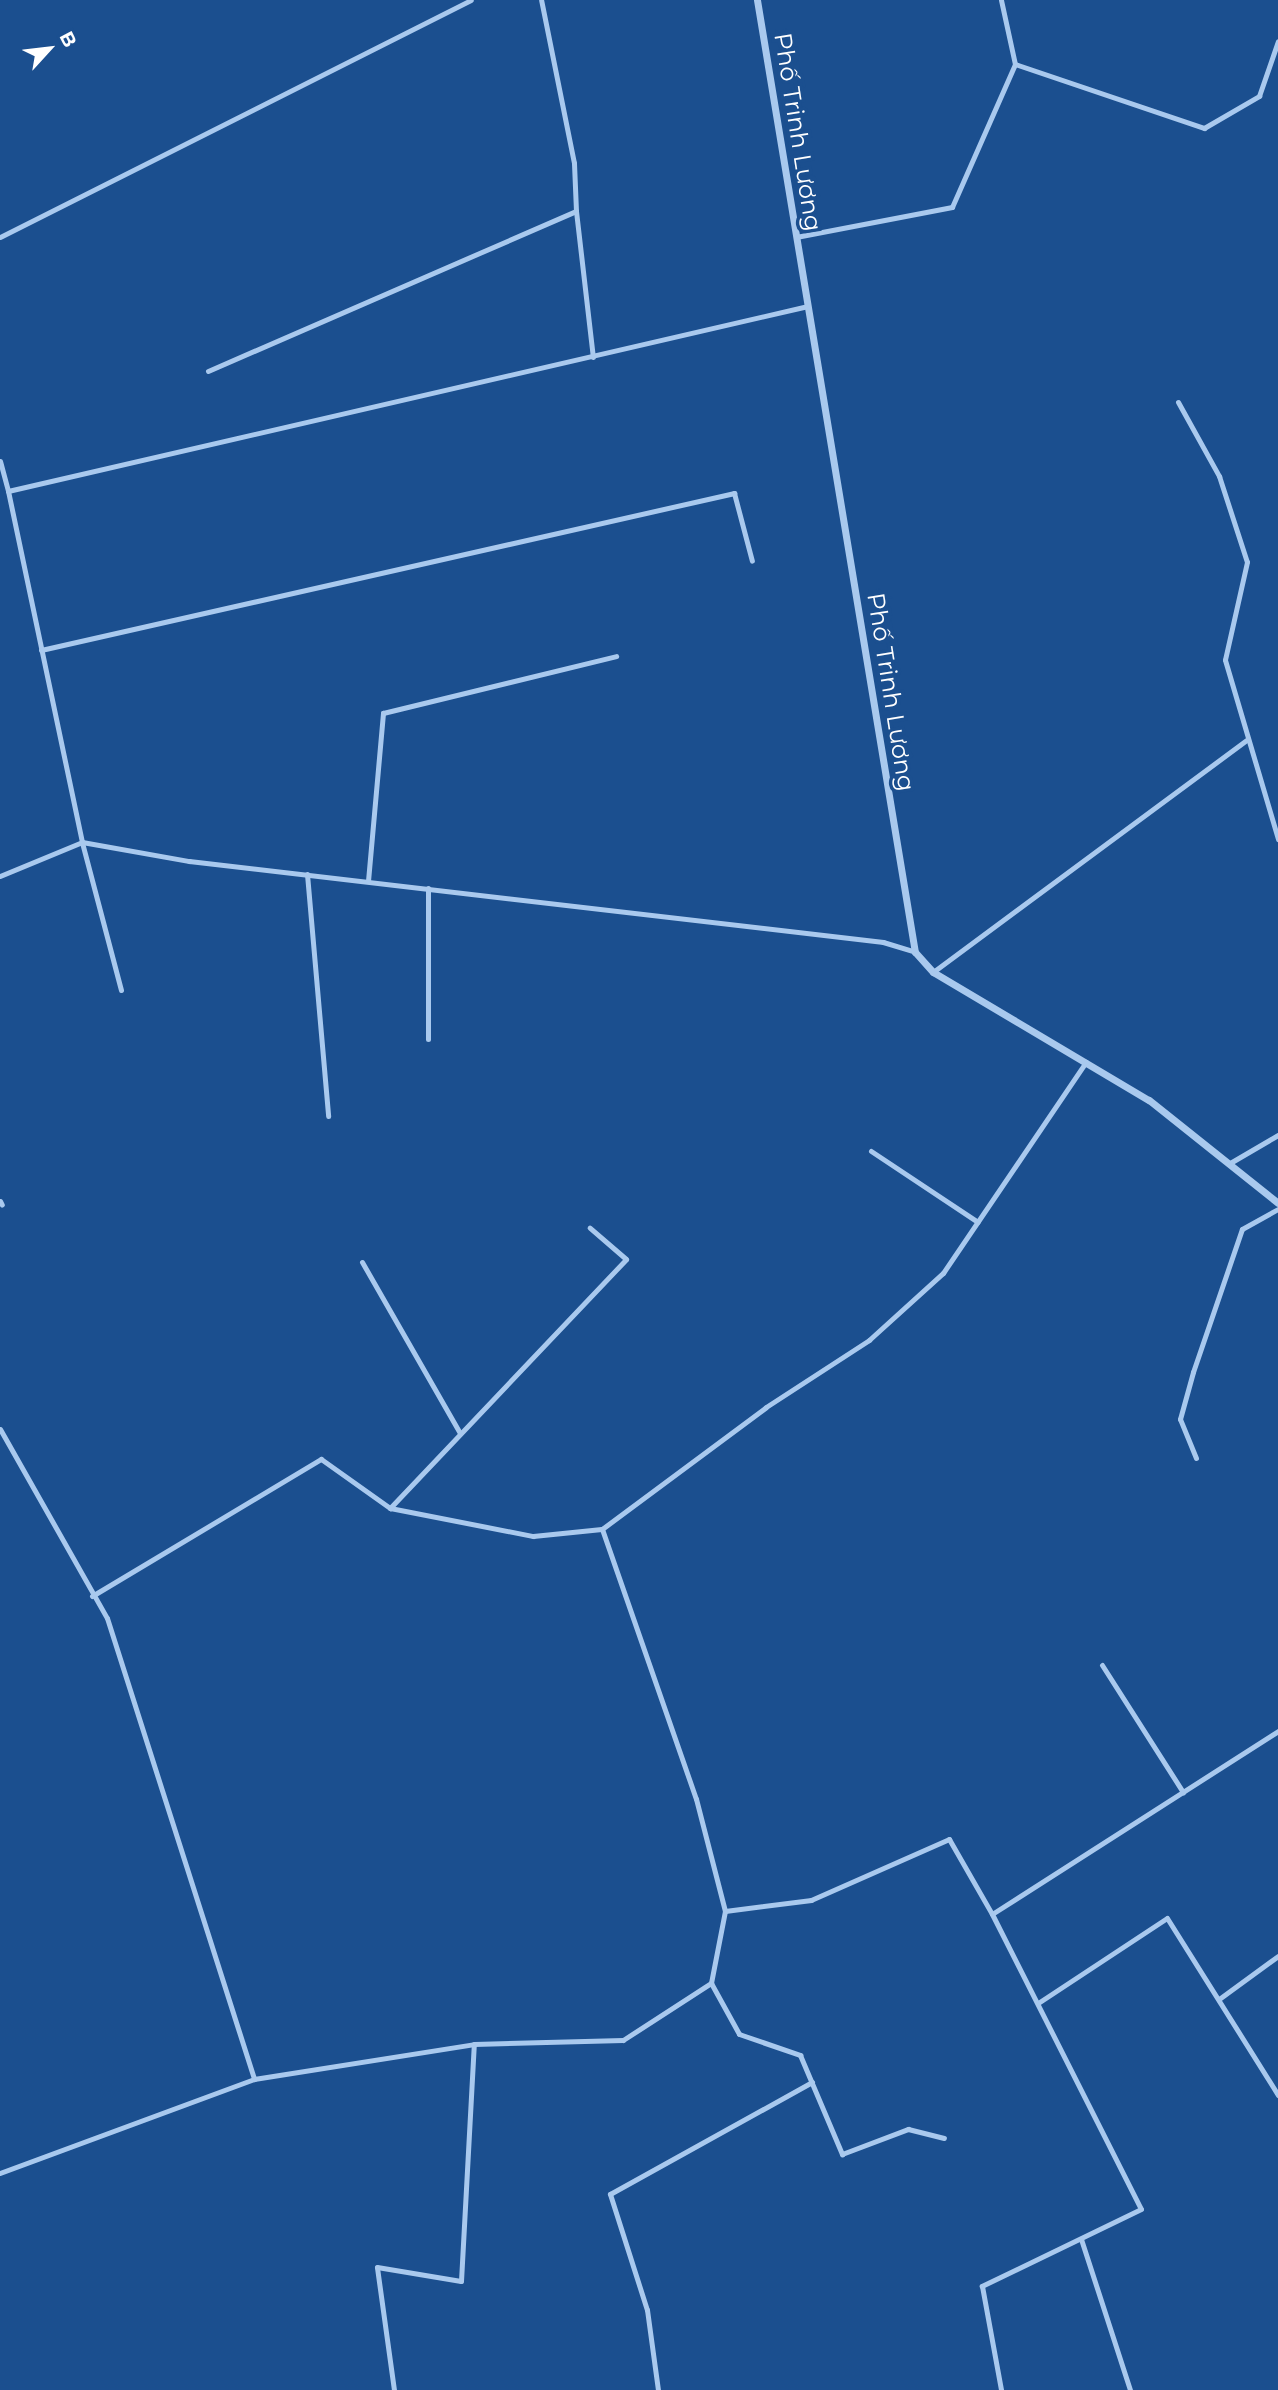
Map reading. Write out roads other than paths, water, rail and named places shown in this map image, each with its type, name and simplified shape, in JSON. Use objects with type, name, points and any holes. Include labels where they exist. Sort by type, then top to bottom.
[{"type":"street","name":"Phố Trinh Lương","points":[[757,0],[915,952]]},
{"type":"street","points":[[915,952],[933,972],[1149,1100],[1278,1203]]},
{"type":"lane","points":[[0,237],[471,0]]},
{"type":"lane","points":[[541,0],[574,163],[576,211],[593,357]]},
{"type":"lane","points":[[796,237],[953,207],[1015,64],[1001,0]]},
{"type":"lane","points":[[1015,64],[1203,128],[1259,96],[1278,41]]},
{"type":"lane","points":[[208,371],[576,211]]},
{"type":"lane","points":[[8,491],[808,306]]},
{"type":"lane","points":[[1178,402],[1219,476],[1247,562],[1224,660],[1278,839]]},
{"type":"lane","points":[[0,461],[82,842],[121,990]]},
{"type":"lane","points":[[41,650],[734,493],[752,561]]},
{"type":"lane","points":[[368,881],[383,713],[616,656]]},
{"type":"lane","points":[[933,972],[1247,740]]},
{"type":"lane","points":[[0,876],[82,842],[307,874],[883,942],[915,952]]},
{"type":"lane","points":[[307,874],[328,1116]]},
{"type":"lane","points":[[428,888],[428,1040]]},
{"type":"lane","points":[[92,1596],[321,1459],[390,1508],[533,1535],[602,1529],[766,1407],[869,1340],[943,1273],[1086,1062]]},
{"type":"lane","points":[[1230,1163],[1278,1135]]},
{"type":"lane","points":[[871,1151],[978,1222]]},
{"type":"lane","points":[[1196,1458],[1180,1419],[1193,1372],[1242,1229],[1278,1209]]},
{"type":"lane","points":[[390,1508],[626,1259],[590,1228]]},
{"type":"lane","points":[[362,1262],[460,1433]]},
{"type":"lane","points":[[0,1429],[92,1596],[107,1618],[254,2079]]},
{"type":"lane","points":[[602,1529],[696,1798],[725,1911],[711,1983],[739,2034],[800,2055],[842,2154],[908,2129],[944,2138]]},
{"type":"lane","points":[[1102,1665],[1183,1791]]},
{"type":"lane","points":[[992,1914],[1278,1731]]},
{"type":"lane","points":[[725,1911],[811,1900],[949,1839],[992,1914],[1141,2209],[982,2286],[1001,2390]]},
{"type":"lane","points":[[1038,2003],[1167,1918],[1278,2095]]},
{"type":"lane","points":[[1219,1999],[1278,1956]]},
{"type":"lane","points":[[0,2173],[254,2079],[474,2044],[623,2040],[711,1983]]},
{"type":"lane","points":[[394,2390],[377,2267],[461,2281],[474,2044]]},
{"type":"lane","points":[[658,2390],[647,2310],[610,2194],[812,2082]]},
{"type":"lane","points":[[1081,2239],[1130,2390]]}]
